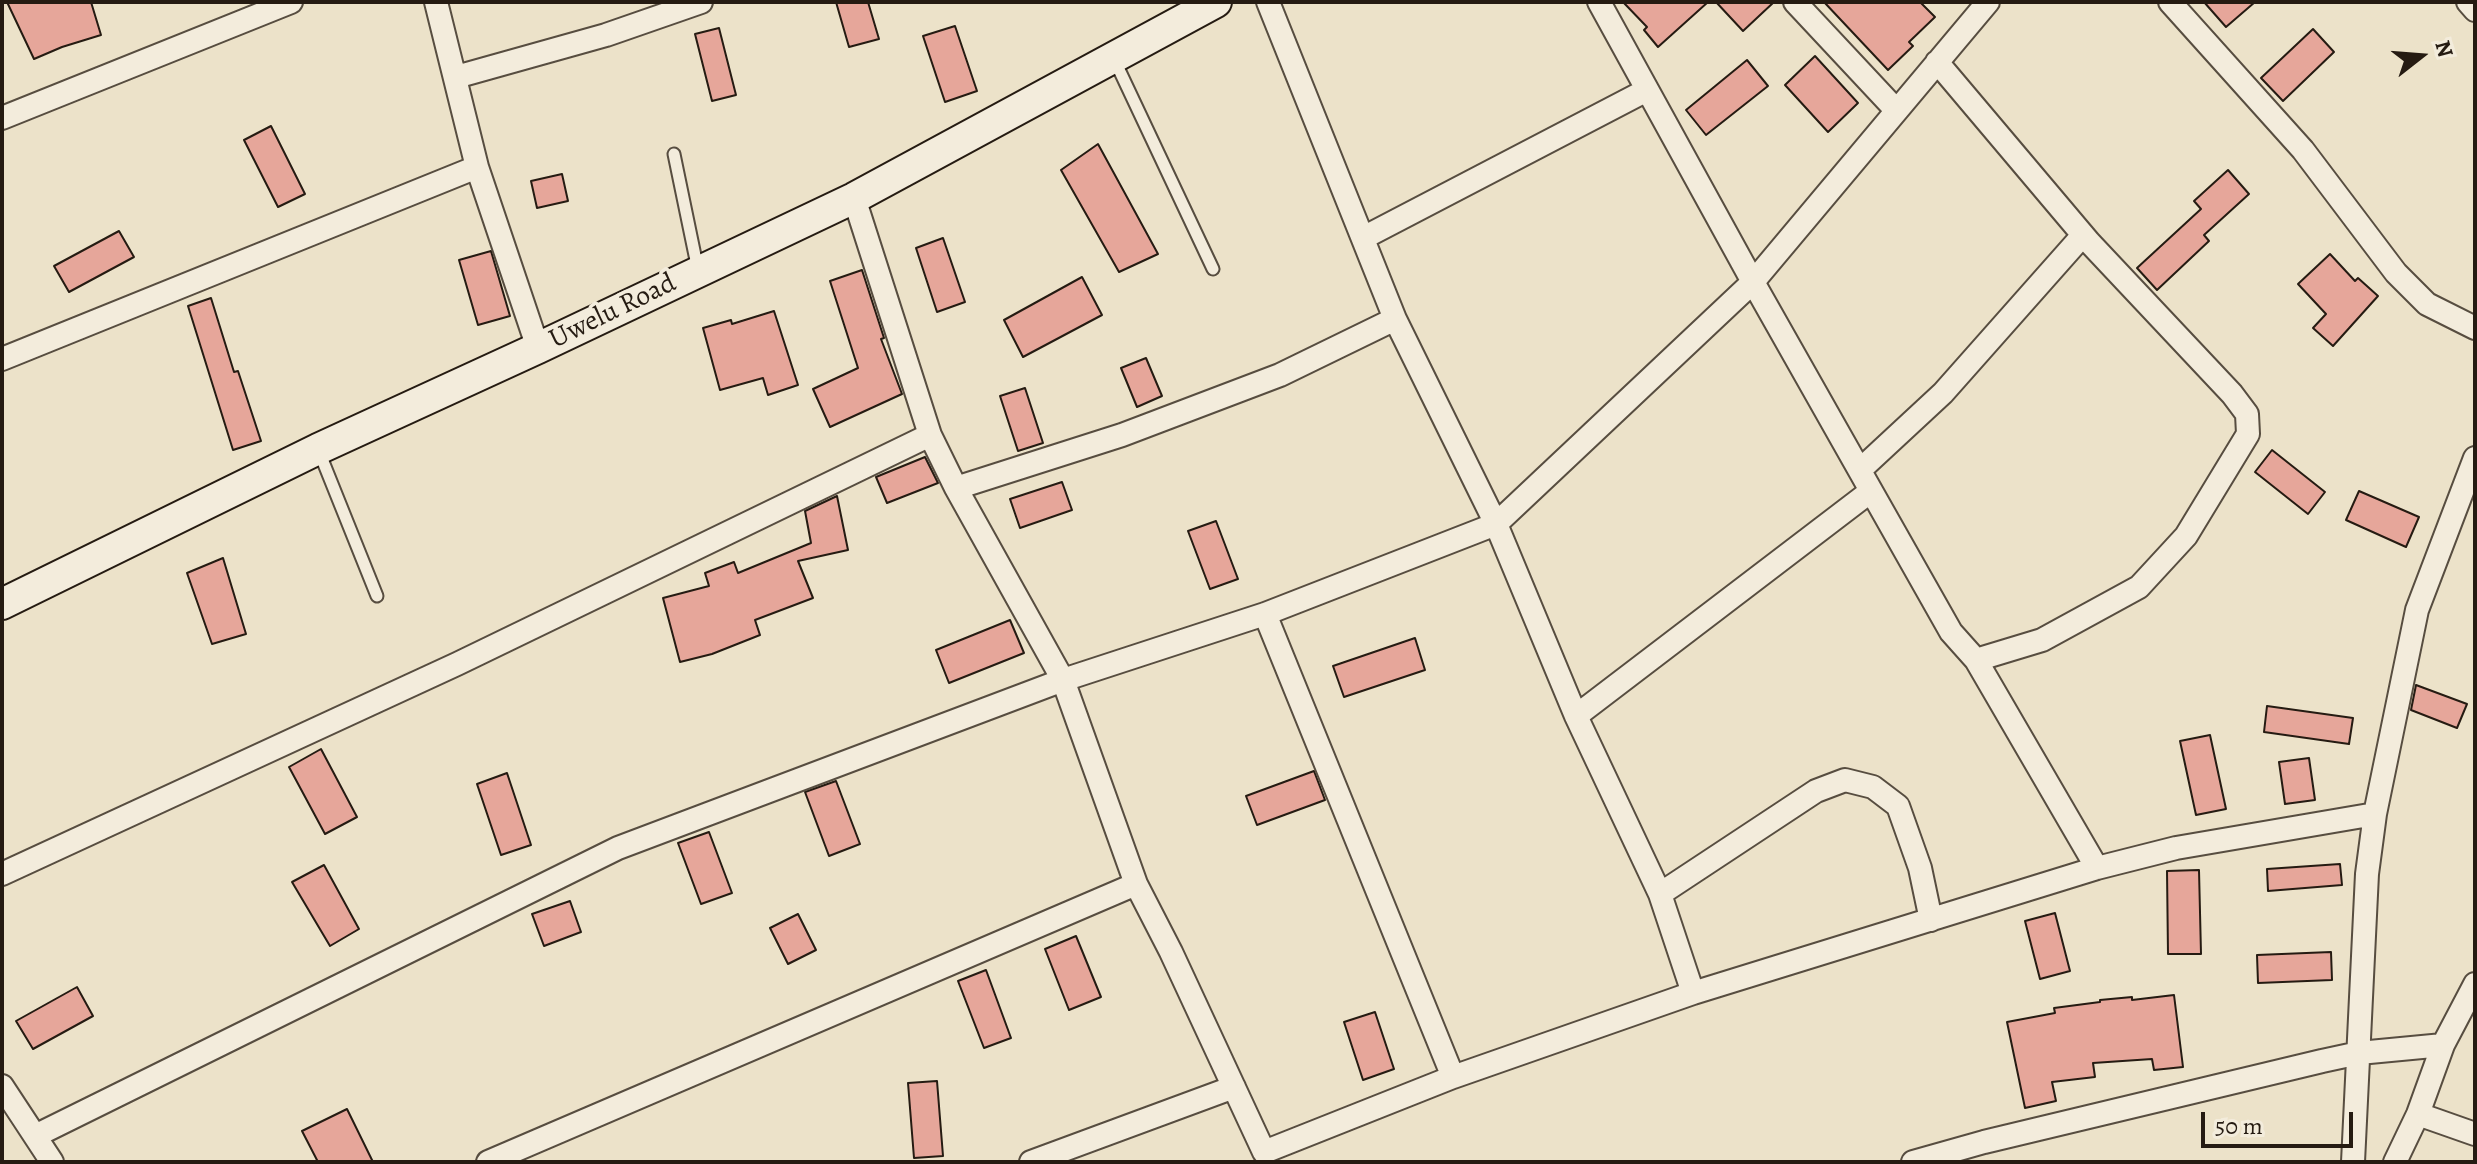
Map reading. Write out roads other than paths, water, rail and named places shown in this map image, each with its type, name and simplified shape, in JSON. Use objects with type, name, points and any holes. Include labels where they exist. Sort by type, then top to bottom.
[{"type":"street","points":[[2,118],[291,2]]},
{"type":"street","points":[[436,2],[477,167],[538,348]]},
{"type":"street","points":[[456,77],[606,35],[701,2]]},
{"type":"street","name":"Uwelu Road","points":[[2,604],[318,449],[854,198],[1216,2]]},
{"type":"street","points":[[1268,2],[1395,319],[1496,524],[1576,716],[1660,894],[1693,993]]},
{"type":"street","points":[[1599,2],[1951,632],[1976,660],[2097,868]]},
{"type":"street","points":[[1795,2],[1896,110]]},
{"type":"street","points":[[35,1136],[618,848],[1063,680],[1265,614],[1496,524],[1753,282],[1988,2]]},
{"type":"street","points":[[2170,2],[2303,150],[2396,273],[2427,304],[2475,328]]},
{"type":"street","points":[[2468,2],[2475,10]]},
{"type":"street","points":[[1937,62],[2083,235],[2232,394],[2247,414],[2248,434],[2186,536],[2139,587],[2042,640],[1976,660]]},
{"type":"street","points":[[1363,238],[1647,90]]},
{"type":"street","points":[[2,359],[477,167]]},
{"type":"street","points":[[854,198],[930,435],[956,488],[1063,680],[1136,884],[1264,1152],[1453,1077],[1693,993],[2097,868],[2176,848],[2375,814]]},
{"type":"street","points":[[1860,470],[1943,393],[2083,235]]},
{"type":"street","points":[[956,488],[1122,435],[1266,381],[1395,319]]},
{"type":"street","points":[[2,874],[457,664],[930,435]]},
{"type":"street","points":[[2353,1162],[2367,874],[2375,814],[2417,610],[2475,458]]},
{"type":"street","points":[[1576,716],[1871,491]]},
{"type":"street","points":[[1265,614],[1453,1077]]},
{"type":"street","points":[[1660,894],[1816,791],[1845,780],[1873,787],[1898,806],[1920,868],[1931,920]]},
{"type":"street","points":[[488,1162],[1136,884]]},
{"type":"street","points":[[2395,1162],[2418,1114],[2443,1045],[2475,984]]},
{"type":"street","points":[[1913,1162],[1984,1142],[2359,1053],[2443,1045]]},
{"type":"street","points":[[2,1086],[52,1162]]},
{"type":"street","points":[[1031,1162],[1234,1087]]},
{"type":"street","points":[[2418,1114],[2475,1134]]},
{"type":"lane","points":[[1113,56],[1213,269]]},
{"type":"lane","points":[[674,154],[699,270]]},
{"type":"lane","points":[[318,449],[377,596]]}]
